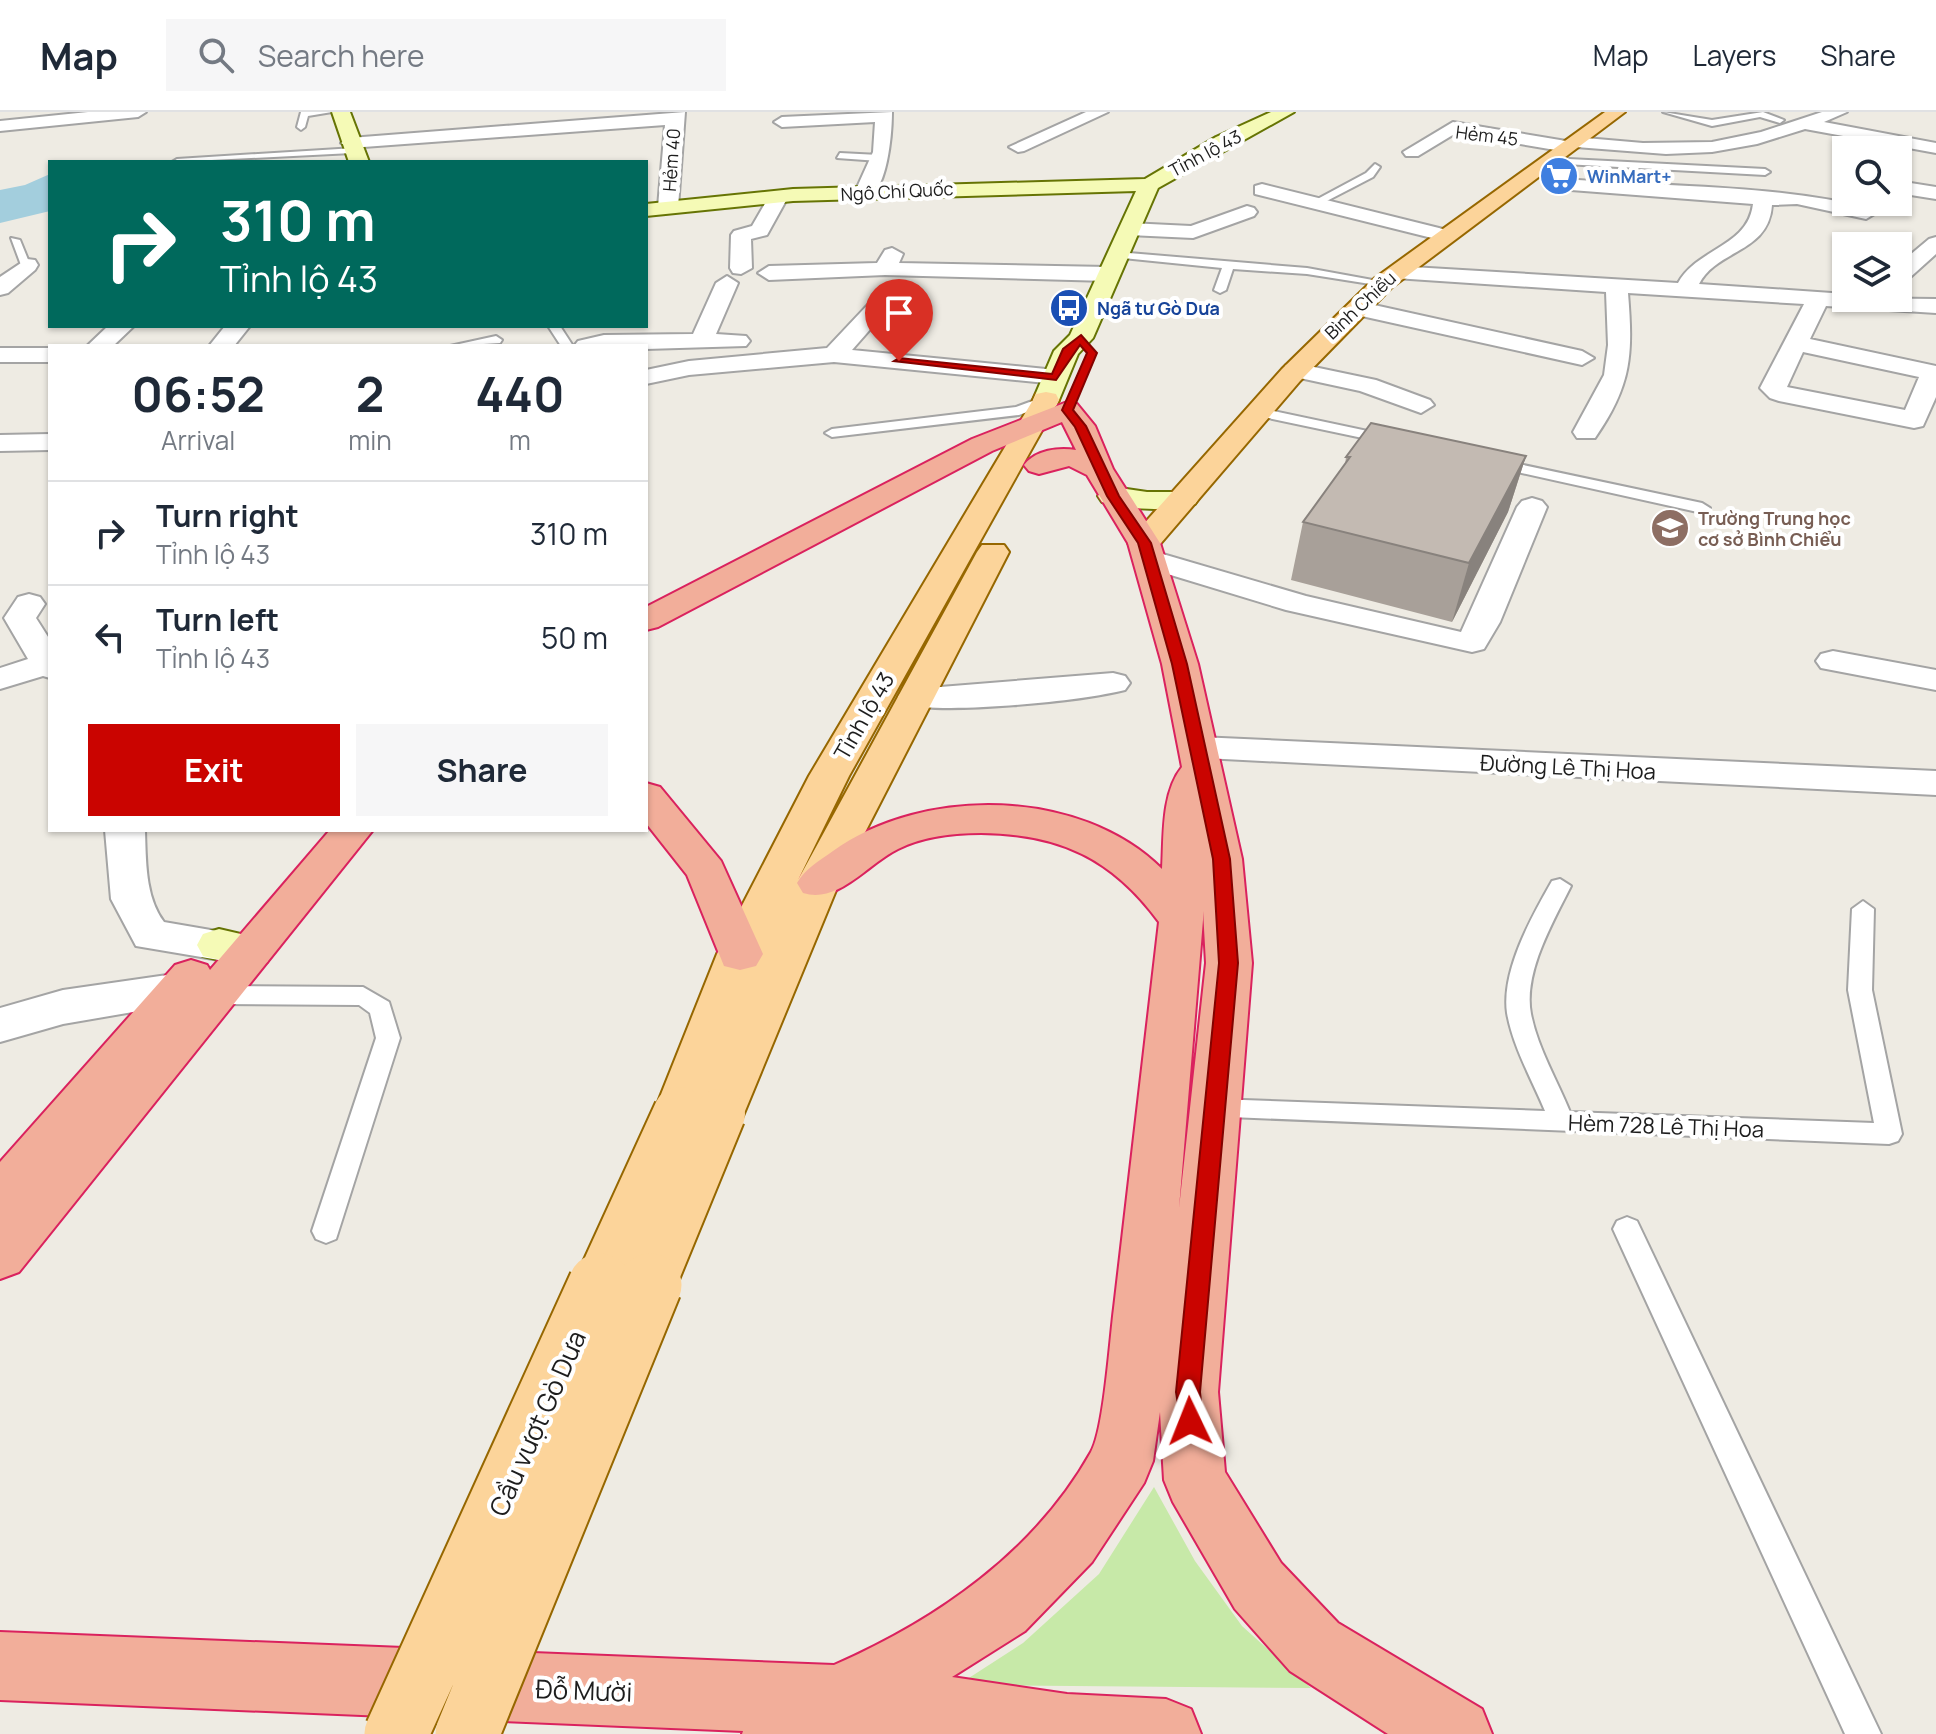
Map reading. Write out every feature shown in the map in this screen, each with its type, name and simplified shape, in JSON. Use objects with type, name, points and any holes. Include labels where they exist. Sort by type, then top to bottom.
[{"type":"highway","points":[[1047,419],[1065,457],[1078,459],[1106,482]]},
{"type":"highway","points":[[648,644],[1047,419]]},
{"type":"highway","points":[[648,619],[982,445],[1047,419],[1081,426],[1106,482],[1147,551],[1180,664],[1221,859],[1229,963],[1188,1392],[1195,1480],[1258,1586],[1314,1647],[1399,1702],[1457,1734]]},
{"type":"highway","points":[[777,1734],[835,1700],[896,1673],[1002,1608],[1069,1539],[1122,1461],[1136,1371],[1181,920],[1186,810],[1200,754]]},
{"type":"highway","points":[[648,798],[706,871],[740,954]]},
{"type":"highway","points":[[818,883],[891,835],[952,821],[1030,821],[1091,839],[1128,860],[1160,889],[1181,920]]},
{"type":"highway","points":[[0,1255],[198,992],[235,948],[317,832]]},
{"type":"highway","points":[[235,948],[351,832]]},
{"type":"highway","points":[[0,1199],[198,992]]},
{"type":"highway","name":"Đỗ Mười","points":[[0,1666],[835,1700],[982,1715],[1067,1729],[1166,1734]]},
{"type":"main road","points":[[341,112],[354,151]]},
{"type":"main road","name":"Tỉnh lộ 43","points":[[699,1113],[740,954],[829,776],[1047,419],[1092,353],[1081,338],[1149,185],[1223,141],[1285,112]]},
{"type":"main road","name":"Bình Chiểu","points":[[1147,551],[1184,498],[1295,370],[1389,277],[1616,112]]},
{"type":"main road","name":"Ngô Chí Quốc","points":[[648,210],[778,197],[1149,185]]},
{"type":"main road","name":"Tỉnh lộ 43","points":[[699,1113],[915,697],[1047,419]]},
{"type":"main road","points":[[1106,482],[1147,501],[1184,498]]},
{"type":"main road","points":[[467,1734],[699,1113]]},
{"type":"main road","name":"Cầu vượt Gò Dưa","points":[[396,1734],[699,1113]]},
{"type":"street","points":[[0,126],[138,112]]},
{"type":"street","points":[[1018,147],[1100,112]]},
{"type":"street","name":"Hẻm 45","points":[[1412,152],[1453,127],[1563,150],[1709,147],[1756,139],[1839,112]]},
{"type":"street","points":[[782,122],[884,114],[879,158],[864,194]]},
{"type":"street","points":[[354,151],[614,118],[676,116]]},
{"type":"street","name":"Hẻm 40","points":[[668,207],[676,116]]},
{"type":"street","points":[[1803,124],[1936,148]]},
{"type":"street","points":[[1578,186],[1763,199],[1797,198],[1832,203]]},
{"type":"street","points":[[1912,189],[1936,193]]},
{"type":"street","points":[[1262,190],[1444,235]]},
{"type":"street","points":[[702,340],[734,275],[741,235],[760,231],[778,197]]},
{"type":"street","points":[[1685,292],[1696,271],[1737,246],[1757,229],[1763,217],[1763,199]]},
{"type":"street","points":[[1129,229],[1193,232],[1247,212]]},
{"type":"street","points":[[1912,264],[1936,243]]},
{"type":"street","points":[[769,273],[889,262],[1112,264]]},
{"type":"street","points":[[0,265],[27,265]]},
{"type":"street","points":[[0,288],[27,265]]},
{"type":"street","points":[[1389,277],[1832,299]]},
{"type":"street","points":[[1586,432],[1616,375],[1620,345],[1617,287]]},
{"type":"street","points":[[1795,343],[1933,373],[1914,420],[1779,393],[1773,388],[1795,343],[1818,299]]},
{"type":"street","points":[[834,355],[884,301]]},
{"type":"street","points":[[1912,304],[1936,306]]},
{"type":"street","points":[[1356,308],[1582,358]]},
{"type":"street","points":[[101,344],[120,328]]},
{"type":"street","points":[[223,344],[236,328]]},
{"type":"street","points":[[595,344],[743,341],[801,355]]},
{"type":"street","points":[[0,355],[48,355]]},
{"type":"street","points":[[648,377],[689,368],[801,355],[834,355],[1047,419]]},
{"type":"street","points":[[1295,370],[1367,385],[1421,405]]},
{"type":"street","points":[[0,443],[48,442]]},
{"type":"street","points":[[1147,551],[1297,603],[1464,643],[1472,642],[1484,622],[1532,507]]},
{"type":"street","points":[[29,604],[20,618],[48,664]]},
{"type":"street","points":[[1833,661],[1936,680]]},
{"type":"street","points":[[0,679],[48,666]]},
{"type":"street","points":[[915,697],[987,695],[1113,683]]},
{"type":"street","name":"Đường Lê Thị Hoa","points":[[1200,754],[1936,783]]},
{"type":"street","points":[[125,832],[126,869],[138,920],[151,935],[235,948]]},
{"type":"street","points":[[0,1025],[63,1007],[198,992]]},
{"type":"lane","points":[[301,127],[304,114],[328,112]]},
{"type":"lane","points":[[1667,112],[1712,123],[1763,113],[1780,120]]},
{"type":"lane","points":[[1563,150],[1765,172]]},
{"type":"lane","points":[[238,160],[317,157],[354,151]]},
{"type":"lane","points":[[840,156],[879,158]]},
{"type":"lane","points":[[1315,203],[1370,175],[1375,167]]},
{"type":"lane","points":[[15,240],[27,265]]},
{"type":"lane","points":[[1112,264],[1229,265],[1389,277]]},
{"type":"lane","points":[[1220,290],[1229,265]]},
{"type":"lane","points":[[832,433],[1019,411],[1047,419]]},
{"type":"lane","points":[[1259,412],[1411,445]]},
{"type":"lane","points":[[1473,458],[1702,508]]},
{"type":"lane","points":[[1560,886],[1540,925],[1525,973],[1518,1011],[1562,1122]]},
{"type":"lane","name":"Hèm 728 Lê Thị Hoa","points":[[1215,1109],[1889,1134],[1860,990],[1863,909]]},
{"type":"lane","points":[[198,992],[363,996],[381,1008],[388,1038],[326,1231]]},
{"type":"lane","points":[[1627,1229],[1863,1734]]},
{"type":"green space","points":[[1154,1487],[1195,1561],[1242,1626],[1311,1688],[958,1685],[1023,1643],[1099,1574]]},
{"type":"water","points":[[48,175],[48,211],[0,223],[0,190],[25,185]]},
{"type":"building","points":[[1371,423],[1526,456],[1469,563],[1303,522]]},
{"type":"place","name":"WinMart+","points":[[1559,176]]},
{"type":"place","name":"Ngã tư Gò Dưa","points":[[1069,308]]},
{"type":"place","name":"Trường Trung học cơ sở Bình Chiểu","points":[[1670,528]]},
{"type":"route","points":[[899,361],[1056,377],[1067,351],[1081,338],[1092,353],[1067,410],[1081,426],[1098,469],[1144,543],[1180,664],[1221,859],[1229,963],[1188,1392],[1190,1421]]}]
